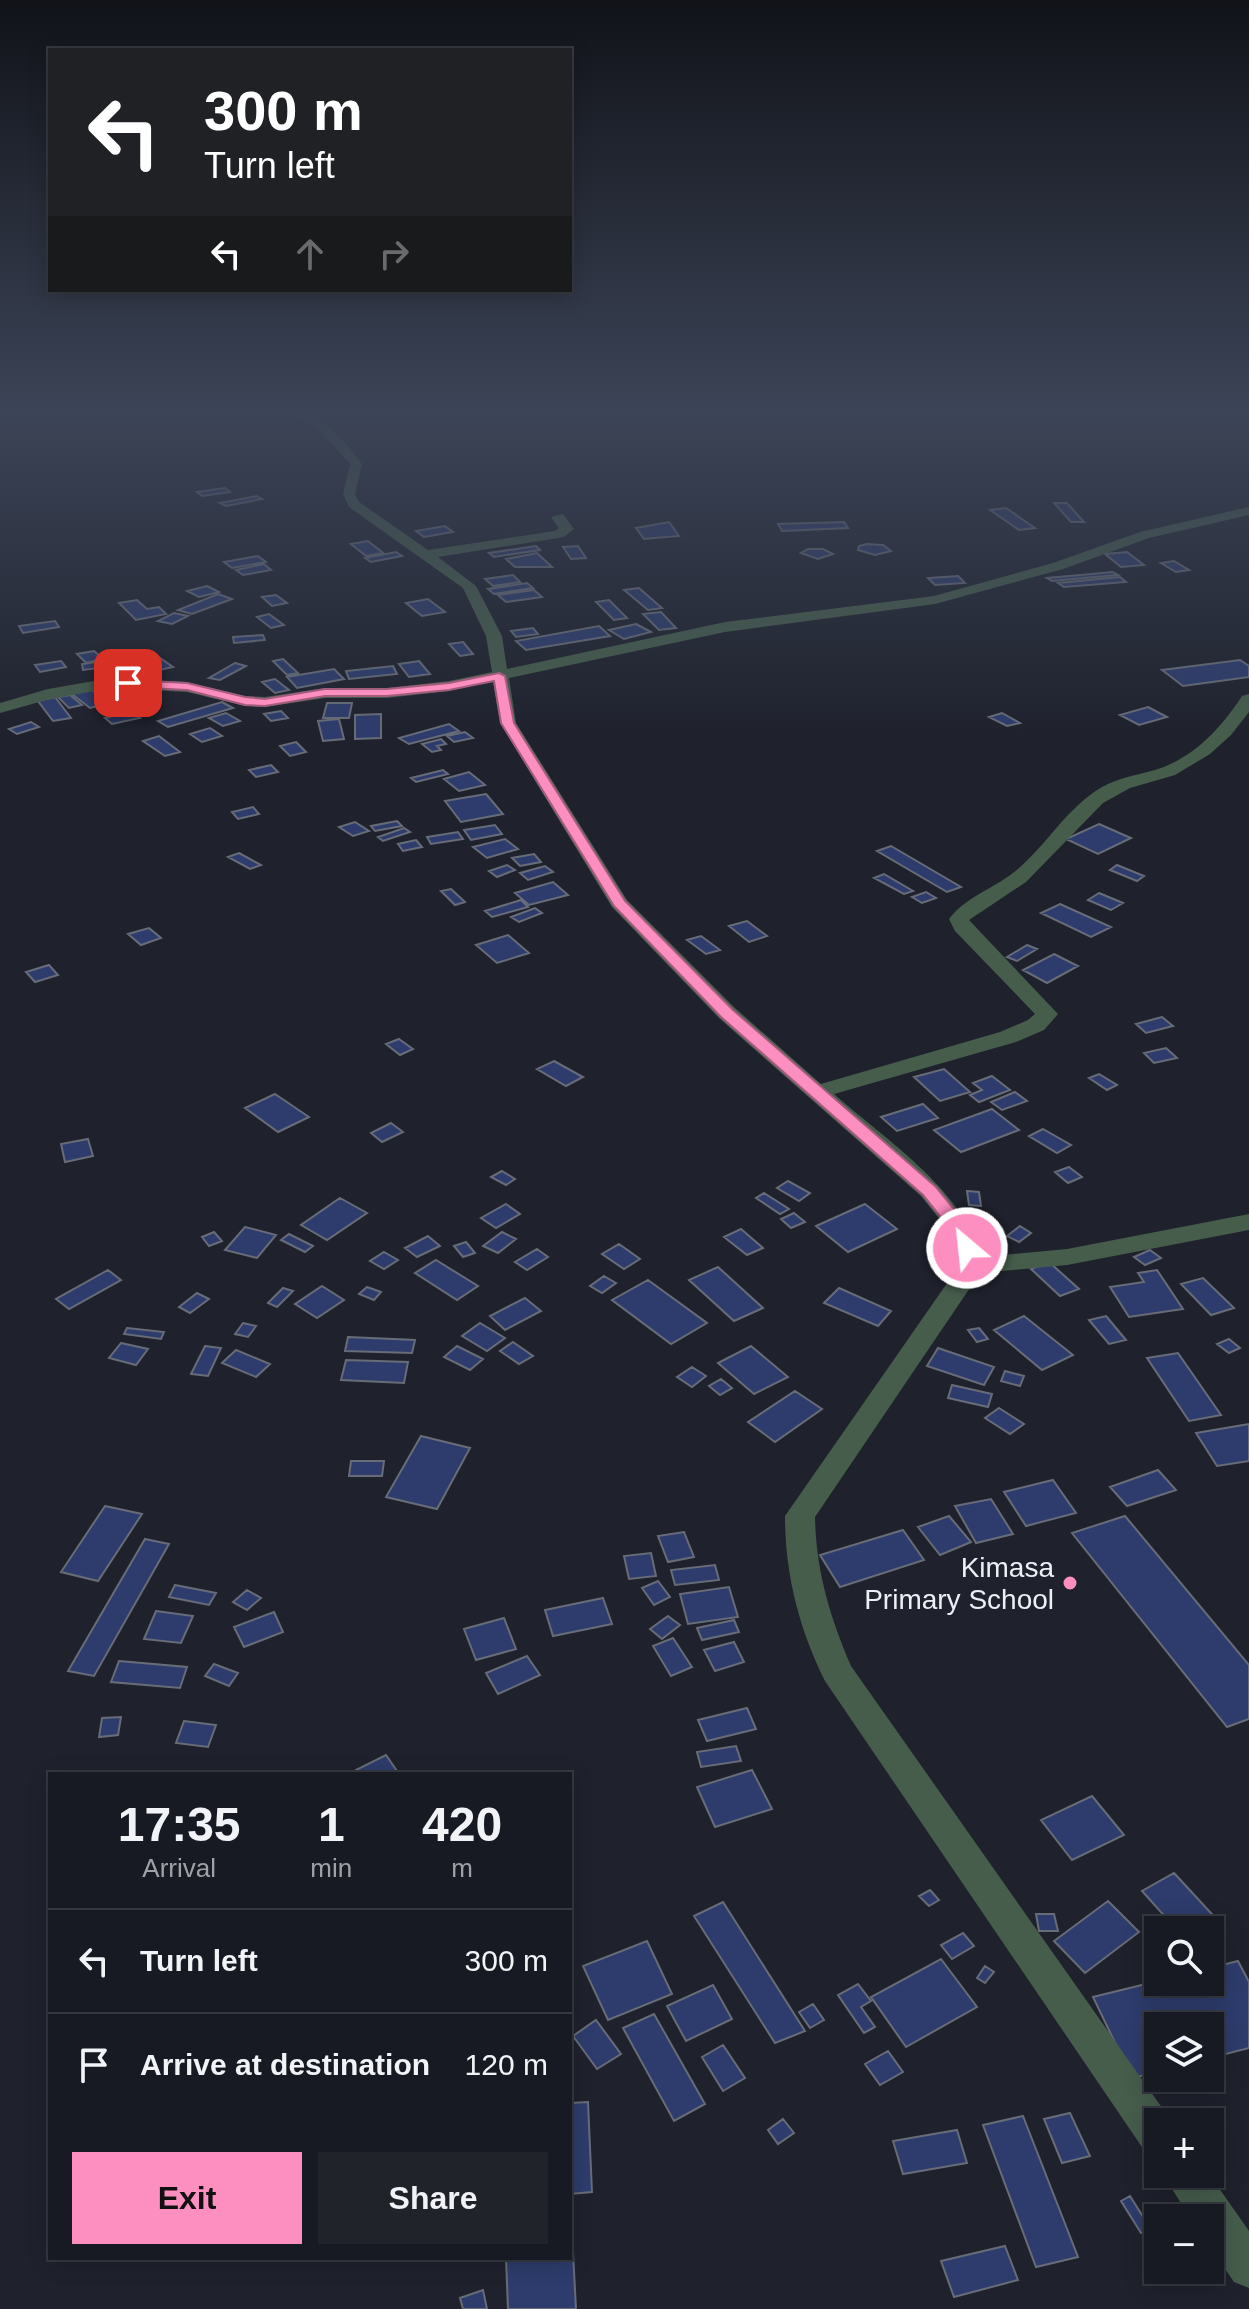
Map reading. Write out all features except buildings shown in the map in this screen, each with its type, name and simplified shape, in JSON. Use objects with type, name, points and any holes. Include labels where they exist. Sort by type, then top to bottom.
[{"type":"street","points":[[378,521],[469,586],[494,636],[508,723],[619,903],[727,1013],[930,1191],[961,1230],[972,1266],[800,1516],[800,1555],[809,1603],[837,1672],[1144,2116]]},
{"type":"street","points":[[426,555],[559,534],[567,529],[561,521]]},
{"type":"street","points":[[0,708],[48,694],[111,683],[187,687],[245,701],[265,702],[325,693],[387,693],[449,686],[725,627],[935,600],[1070,562],[1145,535],[1207,521]]},
{"type":"street","points":[[817,1092],[1008,1037],[1036,1025],[1047,1014],[962,927],[959,919],[964,911],[994,896],[1022,875],[1088,803],[1114,788],[1191,760],[1240,715],[1248,699]]},
{"type":"street","points":[[972,1266],[1067,1257],[1249,1222]]},
{"type":"street","points":[[1194,2188],[1249,2267]]},
{"type":"place","name":"Kimasa Primary School","points":[[1070,1583]]},
{"type":"route","points":[[128,683],[187,687],[245,701],[281,702],[344,691],[387,693],[449,686],[499,676],[508,723],[556,806],[619,903],[727,1013],[930,1191],[961,1230],[967,1248]]}]
